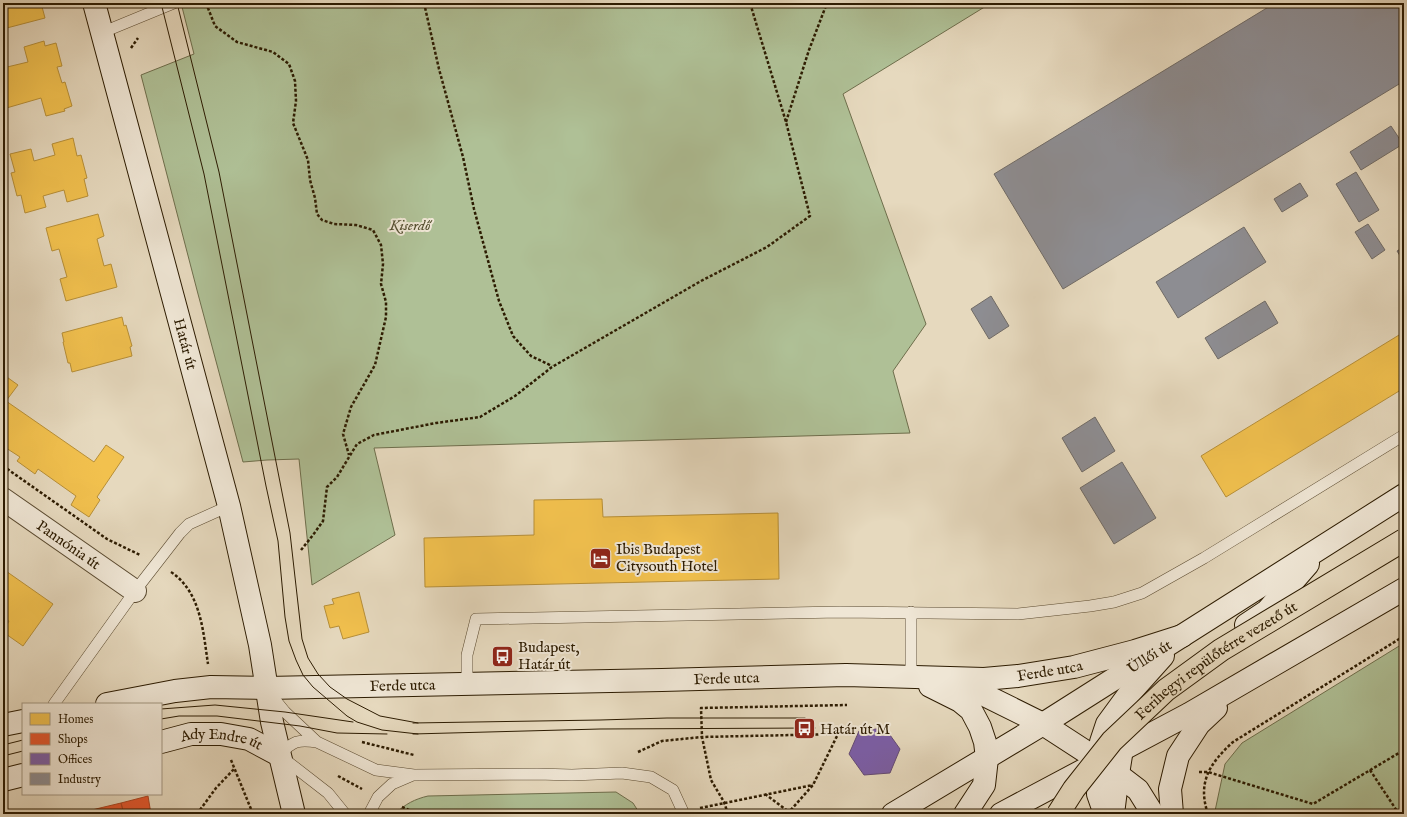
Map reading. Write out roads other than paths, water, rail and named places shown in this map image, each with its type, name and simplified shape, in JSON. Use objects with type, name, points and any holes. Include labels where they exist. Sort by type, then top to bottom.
[{"type":"main road","name":"Határ út","points":[[94,3],[228,506],[260,645],[266,688],[279,755],[294,814]]},
{"type":"main road","name":"Üllői út","points":[[893,814],[1043,724],[1404,495]]},
{"type":"main road","name":"Pannónia út","points":[[3,499],[135,591]]},
{"type":"main road","name":"Ferihegyi repülőtérre vezető út","points":[[1058,814],[1074,789],[1112,741],[1166,690],[1221,650],[1404,540]]},
{"type":"main road","points":[[1114,814],[1122,749],[1153,706],[1199,656],[1267,611],[1324,545]]},
{"type":"main road","points":[[1005,812],[1238,687],[1404,589]]},
{"type":"main road","points":[[1105,814],[1098,794],[1101,742],[1107,724],[1129,694],[1182,636]]},
{"type":"main road","name":"Ferde utca","points":[[266,688],[846,675],[984,679],[1062,670],[1135,651],[1182,636]]},
{"type":"main road","points":[[911,677],[948,693],[960,701],[971,710],[980,727],[985,742],[987,758],[984,785],[965,814]]},
{"type":"main road","points":[[951,679],[1043,724],[1100,761],[1138,790],[1153,814]]},
{"type":"main road","points":[[112,703],[175,691],[211,687],[266,688]]},
{"type":"main road","points":[[1172,814],[1170,789],[1178,756],[1199,724],[1238,687]]},
{"type":"main road","points":[[3,725],[22,721]]},
{"type":"main road","name":"Ady Endre út","points":[[162,742],[191,734],[221,734],[249,739],[279,755]]},
{"type":"main road","points":[[3,780],[22,775]]},
{"type":"main road","points":[[1005,812],[1031,814]]},
{"type":"lane","points":[[101,33],[174,3]]},
{"type":"lane","points":[[467,684],[467,655],[476,619],[840,612],[1018,614],[1114,602],[1142,593],[1204,558],[1404,435]]},
{"type":"lane","points":[[55,703],[156,562],[189,524],[228,506]]},
{"type":"lane","points":[[911,612],[911,677]]},
{"type":"lane","points":[[266,688],[285,712],[317,742]]},
{"type":"lane","points":[[345,814],[328,793],[279,755],[289,745],[303,740],[317,742],[376,770],[414,775],[572,775],[622,773],[651,777],[673,790],[684,814]]},
{"type":"lane","points":[[369,814],[378,797],[392,784],[414,775]]},
{"type":"tram line","points":[[161,3],[204,174],[278,541],[285,617],[289,641],[303,675],[313,687],[347,716],[357,722],[382,730],[418,734]]},
{"type":"tram line","points":[[177,3],[219,172],[290,533],[302,639],[308,658],[318,674],[330,687],[347,699],[380,716],[418,723]]},
{"type":"tram line","points":[[162,709],[215,705],[285,712],[353,722]]},
{"type":"tram line","points":[[162,719],[179,716],[217,716],[300,726],[337,733],[387,734]]},
{"type":"tram line","points":[[413,723],[667,718],[805,718]]},
{"type":"tram line","points":[[413,734],[600,729],[815,728]]},
{"type":"tram line","points":[[3,745],[22,740]]},
{"type":"tram line","points":[[3,756],[22,751]]},
{"type":"place","name":"Ibis Budapest Citysouth Hotel","points":[[601,558]]},
{"type":"place","name":"Budapest, Határ út","points":[[502,656]]},
{"type":"place","name":"Határ út M","points":[[804,729]]},
{"type":"park label","name":"Kiserdő","points":[[410,225]]}]
